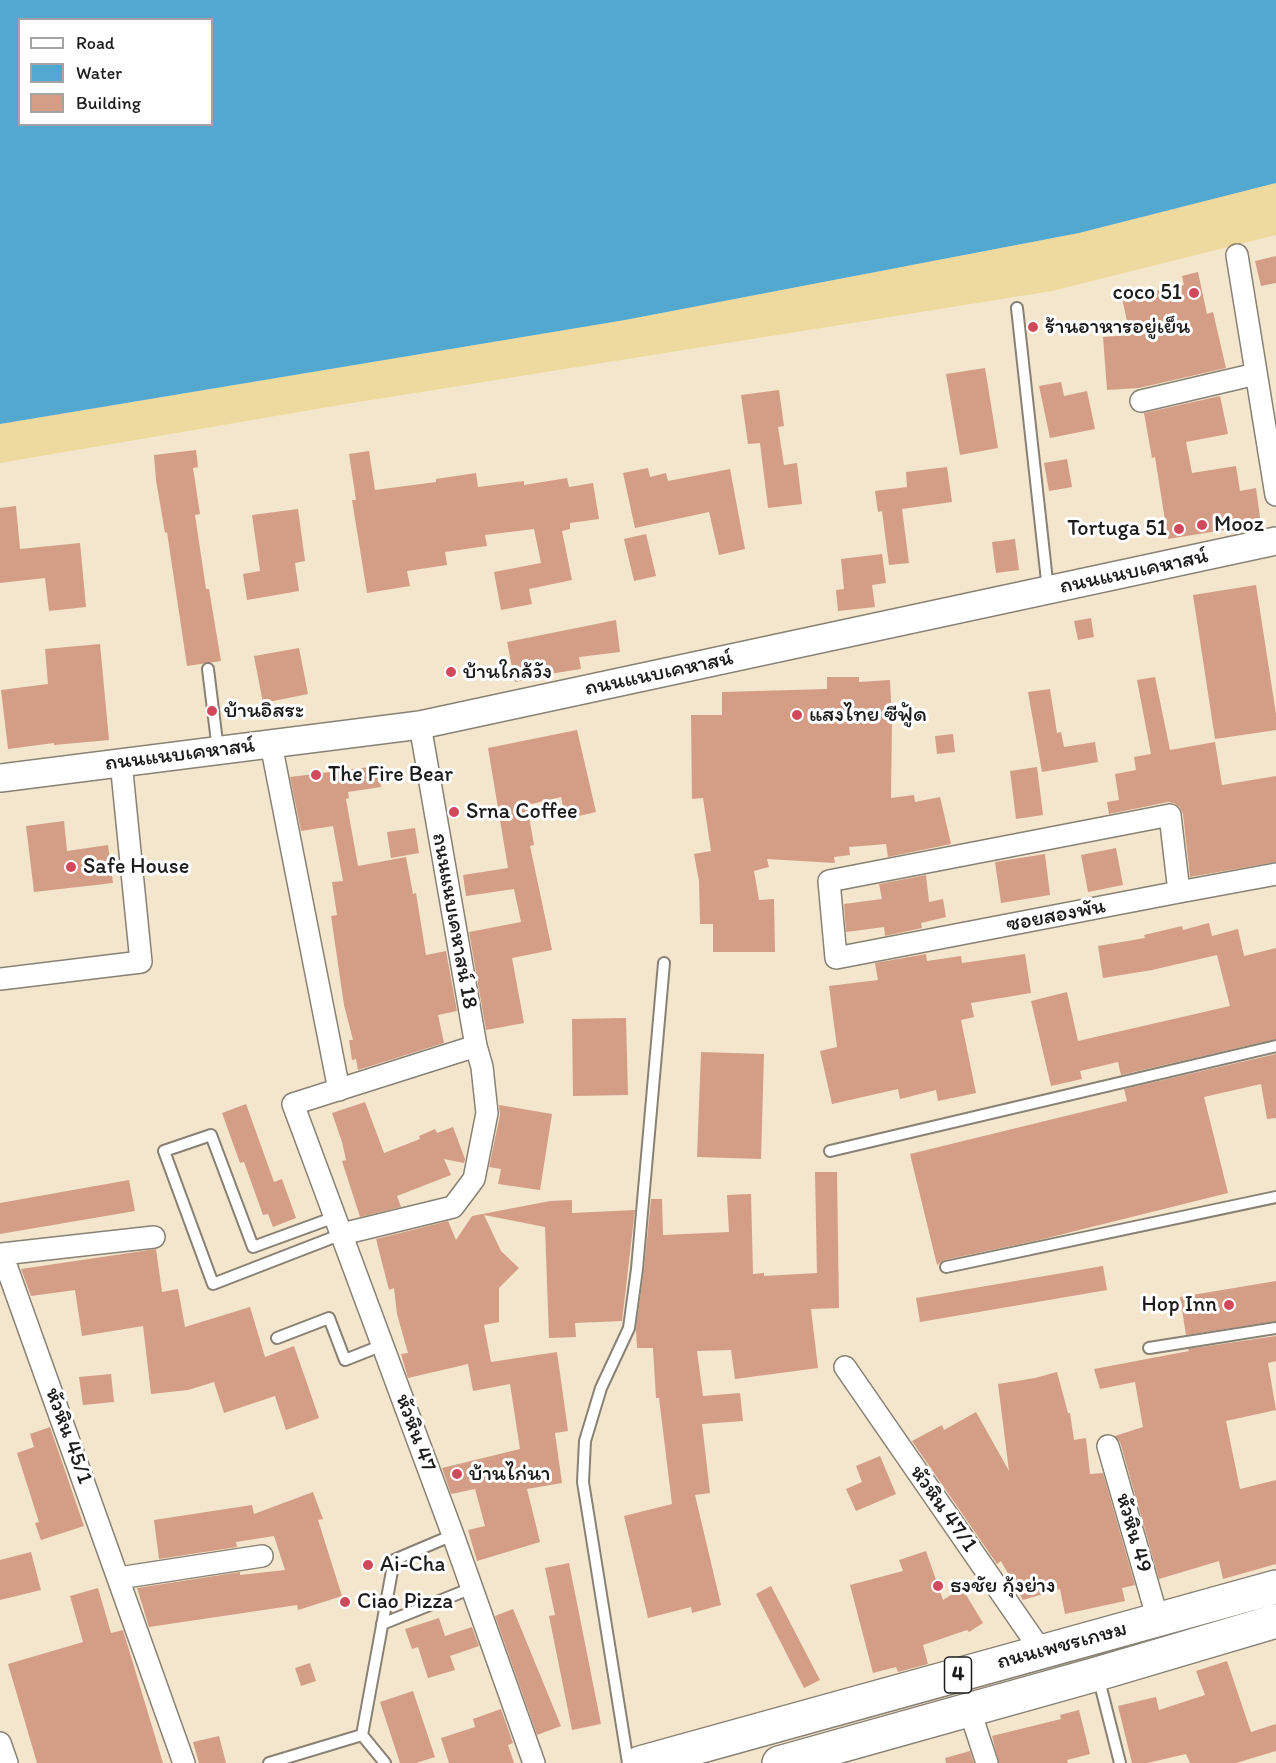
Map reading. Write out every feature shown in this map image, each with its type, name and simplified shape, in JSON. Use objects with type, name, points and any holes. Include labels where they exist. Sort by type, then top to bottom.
[{"type":"main road","name":"ถนนเพชรเกษม","points":[[640,1763],[1276,1587]]},
{"type":"main road","name":"ถนนเพชรเกษม","points":[[780,1763],[970,1711],[1276,1621]]},
{"type":"street","points":[[1237,255],[1276,495]]},
{"type":"street","points":[[1141,401],[1257,374]]},
{"type":"street","name":"ถนนแนบเคหาสน์","points":[[0,778],[420,725],[1276,541]]},
{"type":"street","name":"ถนนแนบเคหาสน์ 18","points":[[339,1226],[453,1207],[474,1179],[487,1113],[482,1067],[476,1046],[420,725]]},
{"type":"street","points":[[271,744],[339,1090],[476,1046]]},
{"type":"street","points":[[0,979],[141,962],[121,762]]},
{"type":"street","name":"ซอยสองพัน","points":[[1179,892],[1170,815],[829,881],[836,958],[1276,874]]},
{"type":"street","name":"หัวหิน 47","points":[[339,1090],[293,1104],[453,1535],[534,1763]]},
{"type":"street","name":"หัวหิน 45/1","points":[[154,1237],[2,1254],[184,1763]]},
{"type":"street","name":"หัวหิน 47/1","points":[[845,1367],[1042,1652]]},
{"type":"street","name":"หัวหิน 49","points":[[1108,1446],[1158,1620]]},
{"type":"street","points":[[119,1578],[262,1556]]},
{"type":"street","points":[[970,1711],[987,1763]]},
{"type":"street","points":[[0,1743],[7,1763]]},
{"type":"lane","points":[[1017,308],[1048,590]]},
{"type":"lane","points":[[208,669],[218,750]]},
{"type":"lane","points":[[628,1763],[582,1482],[585,1441],[602,1388],[629,1328],[637,1269],[664,963]]},
{"type":"lane","points":[[830,1150],[1276,1046]]},
{"type":"lane","points":[[260,1266],[211,1135],[164,1151],[213,1284],[260,1266],[339,1226]]},
{"type":"lane","points":[[946,1268],[1276,1197]]},
{"type":"lane","points":[[253,1247],[339,1226]]},
{"type":"lane","points":[[278,1338],[329,1318],[345,1360],[382,1345]]},
{"type":"lane","points":[[1149,1348],[1276,1328]]},
{"type":"lane","points":[[385,1763],[362,1735],[394,1560],[453,1535]]},
{"type":"lane","points":[[382,1624],[472,1588]]},
{"type":"lane","points":[[1097,1674],[1120,1763]]},
{"type":"lane","points":[[269,1763],[362,1735]]},
{"type":"sand","points":[[1276,183],[1276,235],[1052,291],[346,404],[0,463],[0,424],[625,320],[1079,233]]},
{"type":"water","points":[[0,0],[1276,0],[1276,183],[1079,233],[625,320],[0,424]]},
{"type":"building","points":[[1276,256],[1276,283],[1261,286],[1255,261]]},
{"type":"building","points":[[1198,272],[1207,314],[1213,312],[1226,368],[1139,388],[1107,390],[1103,337],[1130,335],[1122,298],[1184,285],[1182,276]]},
{"type":"building","points":[[985,368],[998,448],[960,455],[946,374]]},
{"type":"building","points":[[1061,382],[1064,396],[1087,391],[1095,429],[1050,438],[1039,386]]},
{"type":"building","points":[[779,390],[784,426],[778,427],[784,465],[797,463],[802,504],[768,508],[760,443],[748,444],[741,395]]},
{"type":"building","points":[[1220,396],[1228,434],[1186,442],[1192,473],[1236,466],[1240,491],[1256,488],[1261,524],[1168,539],[1155,457],[1152,458],[1144,413]]},
{"type":"building","points":[[196,450],[198,467],[193,468],[200,514],[195,515],[206,589],[209,589],[221,661],[187,666],[167,532],[165,533],[156,480],[154,455]]},
{"type":"building","points":[[369,451],[375,490],[436,482],[436,479],[476,473],[478,487],[524,481],[524,485],[567,478],[569,487],[593,483],[599,519],[570,523],[570,529],[562,531],[572,580],[529,589],[532,604],[501,610],[494,572],[541,563],[534,529],[485,535],[487,546],[445,552],[447,565],[407,571],[410,586],[367,593],[352,500],[356,500],[349,454]]},
{"type":"building","points":[[1067,459],[1072,487],[1049,491],[1044,463]]},
{"type":"building","points":[[947,467],[952,502],[902,509],[909,563],[889,565],[882,511],[878,512],[875,491],[907,487],[906,472]]},
{"type":"building","points":[[648,468],[650,477],[666,473],[668,481],[730,469],[745,549],[719,555],[709,512],[635,528],[623,473]]},
{"type":"building","points":[[16,506],[20,549],[80,543],[86,607],[49,611],[45,578],[0,583],[0,508]]},
{"type":"building","points":[[298,509],[305,561],[295,563],[299,591],[247,600],[243,574],[260,571],[252,515]]},
{"type":"building","points":[[646,534],[656,576],[634,581],[624,539]]},
{"type":"building","points":[[1015,539],[1019,570],[996,573],[992,542]]},
{"type":"building","points":[[882,554],[886,583],[872,585],[875,607],[838,611],[836,590],[844,589],[841,559]]},
{"type":"building","points":[[1256,585],[1276,714],[1276,730],[1215,739],[1193,595]]},
{"type":"building","points":[[1091,618],[1094,637],[1078,640],[1074,621]]},
{"type":"building","points":[[616,620],[620,652],[579,657],[581,669],[515,682],[507,642]]},
{"type":"building","points":[[100,644],[109,740],[54,745],[54,743],[8,749],[1,690],[48,684],[45,649]]},
{"type":"building","points":[[299,648],[308,694],[263,703],[254,656]]},
{"type":"building","points":[[827,677],[859,677],[859,682],[890,680],[891,798],[914,795],[915,802],[940,797],[951,844],[888,857],[886,844],[849,847],[850,855],[834,857],[835,863],[767,859],[769,867],[754,871],[759,900],[774,899],[775,952],[713,952],[713,924],[700,924],[699,881],[694,854],[711,851],[703,798],[692,799],[691,715],[722,715],[722,692],[827,689]]},
{"type":"building","points":[[1155,677],[1170,750],[1215,742],[1222,785],[1276,776],[1276,862],[1190,877],[1183,814],[1180,807],[1168,802],[1109,814],[1107,802],[1119,800],[1115,774],[1136,770],[1134,757],[1151,754],[1137,680]]},
{"type":"building","points":[[1050,689],[1057,733],[1061,732],[1064,747],[1095,742],[1098,762],[1042,772],[1028,692]]},
{"type":"building","points":[[577,730],[596,812],[566,819],[561,797],[527,805],[534,845],[530,846],[552,950],[512,958],[524,1023],[486,1030],[469,932],[521,922],[514,889],[466,896],[463,875],[508,868],[488,748]]},
{"type":"building","points":[[953,734],[955,752],[937,754],[935,736]]},
{"type":"building","points":[[378,766],[381,787],[348,792],[349,798],[346,799],[358,866],[406,857],[413,894],[416,893],[426,955],[446,951],[457,1011],[438,1015],[444,1043],[358,1070],[356,1059],[352,1060],[349,1040],[353,1040],[344,1005],[331,916],[337,915],[332,882],[343,881],[333,826],[301,831],[290,777]]},
{"type":"building","points":[[1037,767],[1043,815],[1016,819],[1010,771]]},
{"type":"building","name":"Safe House","points":[[64,821],[67,851],[108,845],[113,883],[34,892],[26,826]]},
{"type":"building","points":[[415,828],[419,853],[391,858],[387,832]]},
{"type":"building","points":[[1116,848],[1123,885],[1088,892],[1081,855]]},
{"type":"building","points":[[1045,854],[1050,895],[1001,903],[995,862]]},
{"type":"building","points":[[926,875],[929,902],[943,899],[946,917],[921,923],[922,928],[885,936],[884,927],[846,932],[844,904],[882,899],[879,884]]},
{"type":"building","points":[[1209,923],[1212,936],[1238,929],[1244,956],[1276,948],[1276,1039],[1121,1075],[1118,1062],[1080,1071],[1082,1079],[1051,1086],[1031,1001],[1067,992],[1078,1041],[1230,1006],[1217,955],[1152,970],[1103,978],[1098,946],[1145,938],[1144,935],[1182,926],[1183,930]]},
{"type":"building","points":[[926,954],[927,961],[961,956],[962,963],[1025,954],[1031,993],[971,1003],[974,1017],[961,1020],[976,1093],[938,1101],[936,1090],[900,1099],[898,1089],[832,1104],[820,1051],[837,1047],[829,986],[878,980],[875,963]]},
{"type":"building","points":[[626,1018],[628,1095],[573,1096],[572,1019]]},
{"type":"building","points":[[701,1052],[764,1054],[761,1159],[697,1157]]},
{"type":"building","points":[[1276,1054],[1276,1118],[1267,1119],[1261,1084],[1204,1097],[1228,1193],[1039,1240],[944,1260],[937,1265],[910,1154],[1127,1101],[1124,1089]]},
{"type":"building","points":[[365,1102],[384,1153],[420,1139],[419,1136],[435,1129],[437,1133],[453,1127],[465,1159],[464,1163],[444,1159],[451,1175],[397,1196],[401,1207],[360,1217],[342,1161],[346,1160],[332,1113]]},
{"type":"building","points":[[246,1104],[274,1182],[282,1179],[296,1218],[273,1227],[268,1214],[263,1215],[244,1162],[240,1163],[222,1113]]},
{"type":"building","points":[[499,1105],[552,1114],[540,1190],[498,1184],[501,1169],[489,1167],[500,1115]]},
{"type":"building","points":[[815,1172],[837,1172],[839,1308],[811,1309],[818,1368],[735,1379],[731,1350],[697,1351],[703,1396],[740,1393],[743,1421],[702,1424],[710,1493],[695,1495],[721,1605],[692,1613],[691,1607],[648,1618],[624,1516],[672,1504],[659,1398],[656,1398],[653,1348],[637,1348],[636,1329],[651,1199],[662,1199],[663,1235],[729,1232],[727,1195],[751,1194],[753,1274],[764,1273],[764,1276],[817,1273]]},
{"type":"building","points":[[129,1180],[135,1211],[0,1234],[0,1203]]},
{"type":"building","points":[[572,1200],[572,1213],[635,1210],[622,1321],[575,1323],[576,1337],[549,1338],[545,1227],[484,1215],[501,1251],[519,1268],[499,1288],[499,1322],[484,1325],[491,1362],[557,1352],[568,1431],[555,1433],[562,1483],[527,1489],[540,1542],[477,1561],[468,1530],[485,1526],[475,1489],[451,1494],[442,1468],[520,1449],[510,1384],[473,1391],[468,1364],[408,1378],[401,1354],[408,1353],[397,1314],[394,1288],[389,1290],[376,1239],[448,1221],[456,1240],[472,1216],[550,1201]]},
{"type":"building","points":[[156,1249],[162,1292],[178,1289],[185,1327],[250,1307],[265,1357],[294,1346],[319,1418],[286,1430],[275,1396],[224,1413],[214,1382],[188,1390],[151,1394],[143,1326],[82,1336],[75,1290],[31,1296],[21,1269]]},
{"type":"building","points":[[1103,1266],[1107,1290],[920,1322],[916,1298]]},
{"type":"building","name":"Hop Inn","points":[[1276,1281],[1276,1321],[1186,1335],[1180,1297]]},
{"type":"building","points":[[1276,1336],[1276,1361],[1268,1363],[1276,1410],[1226,1421],[1240,1489],[1276,1480],[1276,1564],[1223,1579],[1219,1561],[1159,1579],[1120,1442],[1115,1436],[1143,1427],[1135,1382],[1100,1389],[1094,1369],[1189,1351],[1188,1349]]},
{"type":"building","points":[[1057,1372],[1068,1413],[1070,1413],[1074,1440],[1086,1438],[1090,1474],[1103,1473],[1135,1585],[1122,1588],[1125,1601],[1065,1614],[1060,1589],[1023,1600],[1001,1561],[997,1564],[912,1441],[942,1425],[944,1430],[976,1412],[1009,1471],[998,1384]]},
{"type":"building","points":[[111,1374],[114,1402],[83,1405],[79,1377]]},
{"type":"building","points":[[50,1427],[84,1526],[41,1540],[35,1523],[39,1522],[17,1453],[34,1447],[30,1434]]},
{"type":"building","points":[[880,1456],[896,1494],[856,1511],[846,1489],[862,1482],[856,1466]]},
{"type":"building","points":[[313,1492],[323,1519],[318,1520],[342,1596],[298,1610],[297,1605],[149,1627],[137,1588],[240,1572],[240,1575],[285,1570],[274,1536],[236,1542],[237,1547],[159,1559],[154,1520],[252,1505],[254,1514]]},
{"type":"building","points":[[926,1551],[943,1600],[962,1588],[983,1623],[969,1632],[967,1630],[923,1645],[928,1664],[898,1672],[896,1667],[873,1673],[850,1585],[903,1571],[899,1560]]},
{"type":"building","points":[[31,1552],[41,1590],[0,1600],[0,1560]]},
{"type":"building","points":[[569,1563],[601,1724],[572,1730],[549,1616],[555,1615],[545,1568]]},
{"type":"building","points":[[771,1586],[820,1680],[804,1688],[756,1594]]},
{"type":"building","points":[[98,1588],[111,1633],[123,1630],[163,1763],[37,1763],[8,1664],[83,1642],[70,1596]]},
{"type":"building","points":[[513,1609],[561,1726],[537,1735],[495,1616]]},
{"type":"building","points":[[439,1618],[445,1636],[472,1627],[479,1646],[450,1656],[455,1670],[428,1678],[418,1647],[412,1649],[405,1629]]},
{"type":"building","points":[[1227,1661],[1251,1732],[1276,1724],[1276,1751],[1236,1763],[1190,1763],[1186,1754],[1147,1763],[1132,1763],[1118,1706],[1156,1697],[1159,1710],[1205,1695],[1196,1671]]},
{"type":"building","points":[[310,1663],[316,1681],[301,1686],[295,1668]]},
{"type":"building","points":[[413,1691],[435,1757],[416,1763],[400,1763],[380,1702]]},
{"type":"building","points":[[501,1709],[513,1743],[508,1745],[514,1763],[449,1763],[441,1738],[475,1727],[473,1719]]},
{"type":"building","points":[[1079,1710],[1090,1754],[1067,1760],[1068,1763],[999,1763],[992,1736],[1061,1719],[1060,1715]]},
{"type":"building","points":[[219,1736],[226,1763],[199,1763],[193,1742]]},
{"type":"building","points":[[970,1751],[974,1763],[946,1763],[945,1758]]},
{"type":"place","name":"coco 51","points":[[1194,293]]},
{"type":"place","name":"ร้านอาหารอยู่เย็น","points":[[1033,327]]},
{"type":"place","name":"Mooz","points":[[1202,525]]},
{"type":"place","name":"Tortuga 51","points":[[1179,529]]},
{"type":"place","name":"บ้านใกล้วัง","points":[[451,672]]},
{"type":"place","name":"บ้านอิสระ","points":[[212,711]]},
{"type":"place","name":"แสงไทย ซีฟู้ด","points":[[797,715]]},
{"type":"place","name":"The Fire Bear","points":[[316,775]]},
{"type":"place","name":"Srna Coffee","points":[[454,812]]},
{"type":"place","name":"Safe House","points":[[71,867]]},
{"type":"place","name":"Hop Inn","points":[[1229,1305]]},
{"type":"place","name":"บ้านไก่นา","points":[[457,1474]]},
{"type":"place","name":"Ai-Cha","points":[[368,1565]]},
{"type":"place","name":"ธงชัย กุ้งย่าง","points":[[938,1586]]},
{"type":"place","name":"Ciao Pizza","points":[[345,1602]]}]
